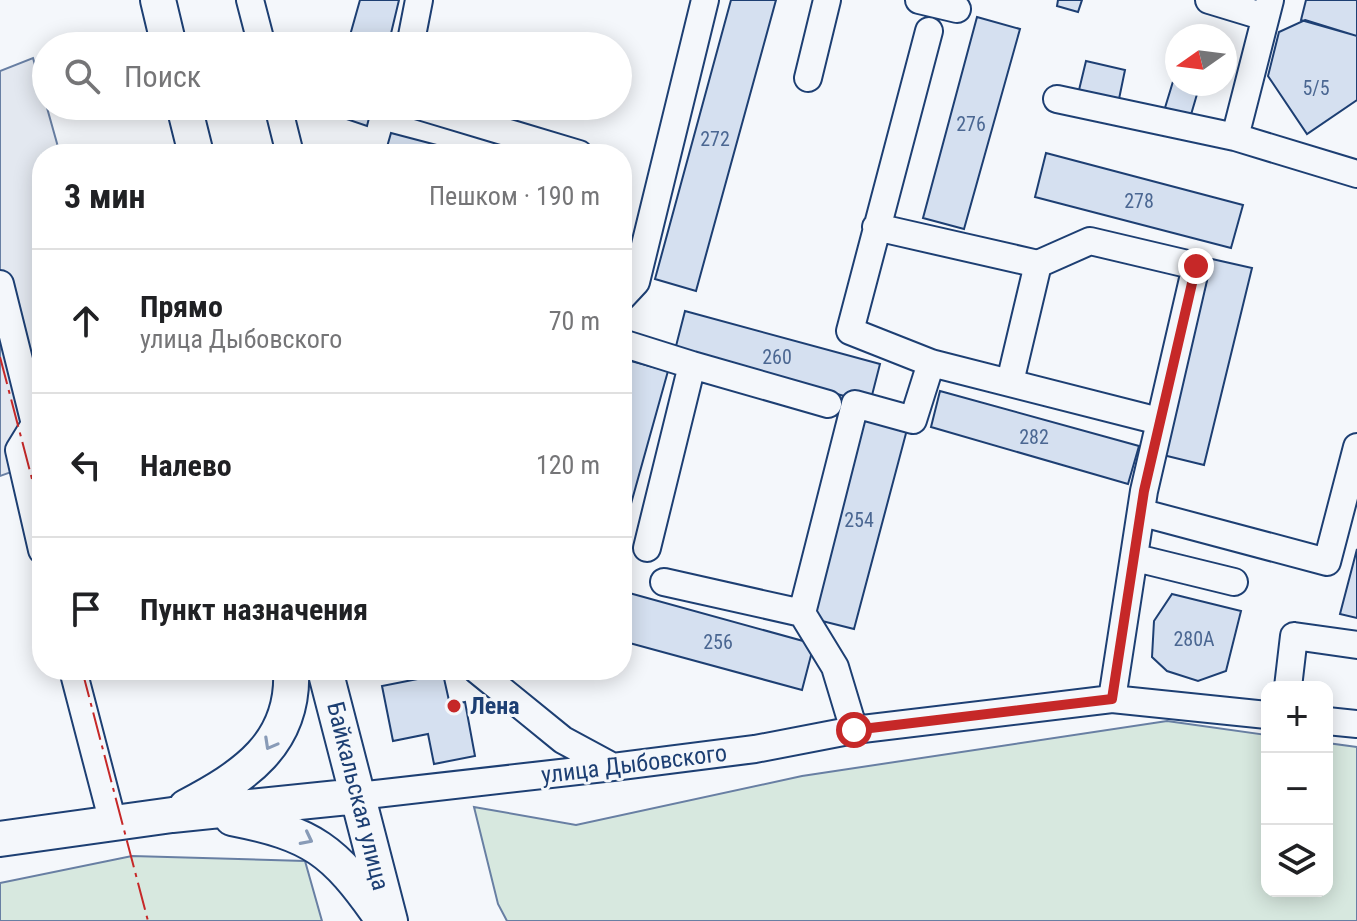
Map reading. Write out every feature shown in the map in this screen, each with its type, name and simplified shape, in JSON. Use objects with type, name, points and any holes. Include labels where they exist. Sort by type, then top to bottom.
[{"type":"main road","points":[[158,0],[166,32]]},
{"type":"main road","points":[[188,120],[194,144]]},
{"type":"main road","points":[[188,814],[233,783],[262,758],[282,722],[292,680]]},
{"type":"main road","name":"Байкальская улица","points":[[328,680],[390,921]]},
{"type":"main road","name":"улица Дыбовского","points":[[0,839],[113,823],[358,796]]},
{"type":"main road","points":[[188,814],[293,833],[322,847],[355,880],[384,921]]},
{"type":"street","points":[[250,0],[258,32]]},
{"type":"street","points":[[413,32],[419,0]]},
{"type":"street","points":[[632,286],[636,282],[705,0]]},
{"type":"street","points":[[808,78],[827,0]]},
{"type":"street","points":[[919,0],[957,9]]},
{"type":"street","points":[[1209,0],[1268,8],[1235,137]]},
{"type":"street","points":[[929,31],[850,331],[931,363],[1159,421]]},
{"type":"street","points":[[1057,99],[1235,137],[1357,174]]},
{"type":"street","points":[[282,120],[288,144]]},
{"type":"street","points":[[466,120],[546,144]]},
{"type":"street","points":[[876,227],[1038,264],[1090,241],[1196,266],[1144,491],[1112,699]]},
{"type":"street","points":[[1010,382],[1038,264]]},
{"type":"street","points":[[0,284],[32,412]]},
{"type":"street","points":[[632,346],[828,404]]},
{"type":"street","points":[[854,730],[835,667],[802,613],[855,404],[913,420],[931,363]]},
{"type":"street","points":[[647,548],[692,365]]},
{"type":"street","points":[[32,429],[19,450],[32,507]]},
{"type":"street","points":[[1143,513],[1327,562],[1357,447]]},
{"type":"street","points":[[1136,558],[1234,582]]},
{"type":"street","points":[[664,582],[802,613]]},
{"type":"street","points":[[1289,681],[1294,636],[1357,645]]},
{"type":"street","points":[[76,680],[113,823]]},
{"type":"street","points":[[489,680],[563,740],[613,767]]},
{"type":"street","name":"улица Дыбовского","points":[[358,796],[755,749],[854,730],[1112,699],[1261,714]]},
{"type":"street","points":[[1333,722],[1357,724]]},
{"type":"shaded area","points":[[32,58],[32,120],[50,120],[57,144],[32,144],[32,465],[0,476],[0,71]]},
{"type":"shaded area","points":[[1167,721],[1261,734],[1261,897],[1333,897],[1333,744],[1357,747],[1357,921],[507,921],[498,904],[474,807],[576,825],[802,776]]},
{"type":"shaded area","points":[[132,856],[305,861],[322,921],[0,921],[0,883]]},
{"type":"building","points":[[360,0],[399,0],[391,32],[351,32]]},
{"type":"building","points":[[731,0],[776,0],[696,291],[655,279]]},
{"type":"building","points":[[1058,0],[1082,0],[1078,12],[1057,6]]},
{"type":"building","points":[[1306,0],[1357,0],[1357,36],[1301,20]]},
{"type":"building","points":[[977,17],[1020,29],[964,229],[923,218]]},
{"type":"building","points":[[1305,20],[1357,36],[1357,100],[1307,134],[1268,76],[1279,32]]},
{"type":"building","points":[[1086,61],[1125,70],[1119,99],[1079,90]]},
{"type":"building","points":[[1169,96],[1196,96],[1190,118],[1164,111]]},
{"type":"building","points":[[349,120],[368,120],[367,126]]},
{"type":"building","points":[[391,133],[433,144],[388,144]]},
{"type":"building","points":[[1046,153],[1243,205],[1231,248],[1035,197]]},
{"type":"building","points":[[1212,259],[1252,268],[1204,465],[1163,455]]},
{"type":"building","points":[[685,311],[880,364],[870,403],[675,350]]},
{"type":"building","points":[[632,361],[668,371],[632,500]]},
{"type":"building","points":[[940,391],[1139,446],[1128,484],[931,427]]},
{"type":"building","points":[[864,410],[909,422],[854,629],[810,618]]},
{"type":"building","points":[[32,446],[32,465],[27,448]]},
{"type":"building","points":[[1357,549],[1357,618],[1340,614]]},
{"type":"building","points":[[632,594],[814,644],[802,690],[632,644]]},
{"type":"building","points":[[1172,594],[1241,611],[1226,671],[1198,681],[1167,671],[1152,657],[1154,621]]},
{"type":"building","points":[[412,680],[444,680],[450,705],[465,702],[475,756],[434,764],[428,734],[393,741],[382,686]]},
{"type":"power","points":[[0,357],[32,479]]},
{"type":"power","points":[[85,680],[148,921]]},
{"type":"place","name":"Лена","points":[[454,706]]},
{"type":"route","points":[[854,730],[1112,699],[1144,491],[1196,266]]}]
